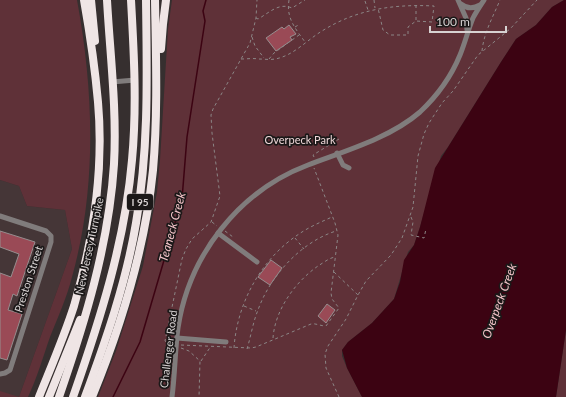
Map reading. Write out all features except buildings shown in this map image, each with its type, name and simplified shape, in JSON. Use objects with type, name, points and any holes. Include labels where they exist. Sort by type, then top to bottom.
[{"type":"highway","points":[[84,0],[98,101]]},
{"type":"highway","points":[[39,397],[71,314],[88,252],[94,217],[99,140],[99,83],[91,0]]},
{"type":"highway","name":"New Jersey Turnpike","points":[[59,397],[90,299],[104,243],[111,199],[114,146],[107,0]]},
{"type":"highway","points":[[73,397],[103,308],[123,229],[129,194],[135,112],[134,50],[131,0]]},
{"type":"highway","points":[[134,50],[136,31],[135,0]]},
{"type":"highway","name":"I 95","points":[[85,397],[108,332],[121,289],[131,251],[139,206],[147,119],[146,0]]},
{"type":"highway","name":"I 95","points":[[92,397],[118,329],[132,284],[140,251],[148,205],[153,170],[155,136],[155,0]]},
{"type":"highway","points":[[156,84],[161,59],[166,0]]},
{"type":"highway","points":[[49,397],[77,325],[90,299]]},
{"type":"street","name":"Challenger Road","points":[[460,2],[465,7],[471,8],[482,2]]},
{"type":"street","name":"Challenger Road","points":[[460,2],[466,18],[467,35]]},
{"type":"street","name":"Challenger Road","points":[[172,397],[178,347],[177,338],[181,314],[192,277],[206,250],[218,233],[240,208],[259,191],[288,174],[391,131],[408,121],[419,112],[431,101],[448,80],[460,56],[473,17],[482,2]]},
{"type":"street","points":[[112,82],[135,80]]},
{"type":"street","points":[[337,153],[343,165],[349,168]]},
{"type":"street","name":"Preston Street","points":[[0,216],[46,231],[51,236],[51,242],[10,370],[0,374]]},
{"type":"street","points":[[218,233],[256,262]]},
{"type":"street","points":[[177,338],[226,342]]},
{"type":"path","points":[[200,362],[189,351],[169,345],[165,341],[182,259],[192,239],[211,222],[220,196],[211,122],[213,109],[250,43],[256,18],[257,0]]},
{"type":"path","points":[[289,0],[288,6],[290,19],[305,42]]},
{"type":"path","points":[[256,18],[258,19],[277,7],[288,6],[292,8],[305,0]]},
{"type":"path","points":[[374,0],[375,8]]},
{"type":"path","points":[[482,52],[488,26],[500,0]]},
{"type":"path","points":[[338,397],[326,368],[324,354],[346,319],[366,281],[402,238],[415,196],[418,156],[424,134],[442,103],[453,91],[482,52],[510,29],[537,0]]},
{"type":"path","points":[[366,1],[368,10]]},
{"type":"path","points":[[240,59],[274,59],[290,54],[305,42],[343,19],[375,8],[416,5],[434,6],[432,22],[416,21],[408,27],[408,35],[390,34],[383,30],[378,8]]},
{"type":"path","points":[[416,5],[416,21]]},
{"type":"path","points":[[295,28],[300,24]]},
{"type":"path","points":[[269,59],[300,35]]},
{"type":"path","points":[[252,37],[255,46],[264,59]]},
{"type":"path","points":[[178,347],[183,344],[234,348],[256,347],[314,323],[326,326],[339,308],[332,299],[337,231],[314,169],[315,166],[318,165],[313,155],[340,140]]},
{"type":"path","points":[[234,348],[238,320],[256,278],[272,258],[294,237],[332,216]]},
{"type":"path","points":[[410,216],[412,222],[411,235],[424,238],[426,229]]},
{"type":"path","points":[[247,348],[263,296],[272,282],[288,262],[304,249],[321,238],[337,231]]},
{"type":"path","points":[[294,237],[304,249]]},
{"type":"path","points":[[273,339],[278,317],[293,289],[315,268],[335,257]]},
{"type":"path","points":[[333,272],[358,295]]},
{"type":"path","points":[[244,306],[257,312]]},
{"type":"path","points":[[199,397],[200,362],[212,346]]},
{"type":"shaded area","points":[[0,180],[19,186],[27,206],[65,210],[72,249],[19,397],[0,397]]},
{"type":"green space","points":[[0,0],[77,0],[87,69],[90,139],[89,174],[86,209],[80,243],[68,292],[28,397],[19,397],[72,249],[65,210],[27,206],[19,186],[0,180]]},
{"type":"green space","name":"Overpeck Park","points":[[172,0],[564,0],[552,7],[536,25],[516,39],[441,156],[420,227],[414,245],[408,252],[394,299],[372,323],[348,342],[342,350],[342,356],[347,368],[362,397],[98,397],[116,351],[143,266],[157,192],[168,29]]},
{"type":"green space","points":[[566,330],[566,397],[556,397]]},
{"type":"green space","points":[[0,391],[19,397],[0,397]]},
{"type":"water","name":"Overpeck Creek","points":[[566,0],[566,330],[556,397],[362,397],[347,368],[342,350],[348,342],[372,323],[394,299],[400,282],[404,260],[414,245],[420,227],[435,168],[501,62],[516,39],[536,25],[552,7]]},
{"type":"waterway","name":"Teaneck Creek","points":[[113,397],[140,342],[182,199],[187,137],[205,21],[203,11],[206,0]]}]
